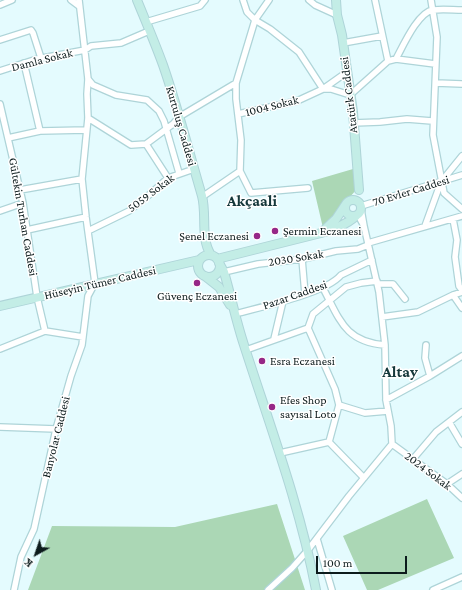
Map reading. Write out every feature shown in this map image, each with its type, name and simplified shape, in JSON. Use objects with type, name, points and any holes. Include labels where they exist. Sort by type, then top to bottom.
[{"type":"main road","name":"Kurtuluş Caddesi","points":[[138,0],[163,66],[194,168],[202,198],[207,248],[224,272],[235,314]]},
{"type":"main road","name":"Atatürk Caddesi","points":[[336,0],[350,95],[359,190],[359,210]]},
{"type":"main road","points":[[321,233],[336,219],[348,203],[355,197],[359,190]]},
{"type":"main road","points":[[355,200],[359,210],[352,217],[345,210],[348,203],[355,200]]},
{"type":"main road","points":[[316,590],[308,550],[280,453],[235,314],[219,287],[202,273],[198,264],[199,260],[205,256],[216,259],[336,228],[350,221],[359,210]]},
{"type":"main road","points":[[175,265],[208,276],[215,274],[219,268],[216,259]]},
{"type":"main road","name":"Hüseyin Tümer Caddesi","points":[[0,306],[199,260]]},
{"type":"street","points":[[0,5],[12,0]]},
{"type":"street","points":[[71,0],[79,3],[88,79],[86,94],[88,118],[82,178],[95,283]]},
{"type":"street","points":[[146,22],[200,6],[206,0]]},
{"type":"street","points":[[242,0],[247,12],[255,20],[270,29],[299,52],[323,89],[331,89],[350,95],[388,61],[396,59],[435,64]]},
{"type":"street","points":[[269,0],[255,20],[236,83],[236,99],[241,140],[240,171],[251,193],[308,188]]},
{"type":"street","points":[[309,0],[315,5],[337,14]]},
{"type":"street","points":[[375,0],[388,61]]},
{"type":"street","points":[[431,0],[437,37],[435,64],[436,83],[432,135],[444,193],[462,209]]},
{"type":"street","points":[[396,59],[421,17],[432,10],[462,10]]},
{"type":"street","points":[[0,40],[31,30],[42,58]]},
{"type":"street","name":"Damla Sokak","points":[[0,71],[42,58],[85,50],[91,46],[121,43],[149,31]]},
{"type":"street","points":[[343,43],[382,36]]},
{"type":"street","points":[[24,63],[40,131]]},
{"type":"street","name":"1004 Sokak","points":[[238,114],[296,101],[323,89],[347,72]]},
{"type":"street","points":[[88,79],[93,85],[116,95],[147,100],[159,111],[179,173]]},
{"type":"street","points":[[88,118],[131,145],[146,144],[166,130],[179,117],[236,83]]},
{"type":"street","points":[[436,83],[462,84]]},
{"type":"street","name":"Gültekin Turhan Caddesi","points":[[0,104],[23,203],[37,297],[45,331]]},
{"type":"street","points":[[353,123],[407,119],[432,121]]},
{"type":"street","points":[[8,138],[40,131],[86,130]]},
{"type":"street","points":[[146,144],[168,178]]},
{"type":"street","points":[[425,226],[441,182],[462,156]]},
{"type":"street","name":"5059 Sokak","points":[[88,230],[129,210],[150,195],[168,178],[194,168]]},
{"type":"street","points":[[202,198],[240,171]]},
{"type":"street","name":"70 Evler Caddesi","points":[[359,210],[462,175]]},
{"type":"street","points":[[20,190],[82,178]]},
{"type":"street","points":[[0,211],[23,203]]},
{"type":"street","points":[[268,590],[292,568],[317,540],[348,496],[392,444],[391,426],[386,400],[385,345],[382,317],[377,283],[359,210]]},
{"type":"street","name":"2030 Sokak","points":[[224,272],[258,264],[302,259],[336,251],[358,249],[368,244],[462,216]]},
{"type":"street","points":[[27,230],[86,217]]},
{"type":"street","points":[[382,317],[418,312],[462,291],[459,286],[455,257],[457,240],[453,219]]},
{"type":"street","points":[[302,259],[305,294]]},
{"type":"street","name":"Pazar Caddesi","points":[[235,314],[323,288],[338,279],[341,275],[372,260]]},
{"type":"street","name":"Banyolar Caddesi","points":[[14,590],[21,557],[34,529],[56,429],[83,337],[88,296],[95,283]]},
{"type":"street","points":[[329,442],[339,405],[335,389],[308,328],[313,314],[346,287],[361,283],[392,284],[405,299]]},
{"type":"street","points":[[323,288],[350,334],[369,344],[385,345]]},
{"type":"street","points":[[453,295],[462,308]]},
{"type":"street","points":[[274,339],[283,301]]},
{"type":"street","points":[[246,350],[308,328]]},
{"type":"street","points":[[0,349],[45,331],[83,337]]},
{"type":"street","points":[[426,345],[425,358],[430,376]]},
{"type":"street","points":[[386,400],[461,360]]},
{"type":"street","points":[[339,405],[365,414],[388,411]]},
{"type":"street","points":[[413,459],[436,432],[462,412]]},
{"type":"street","points":[[448,422],[462,444]]},
{"type":"street","points":[[0,427],[56,429]]},
{"type":"street","points":[[280,453],[329,442]]},
{"type":"street","points":[[329,442],[364,478]]},
{"type":"street","name":"2024 Sokak","points":[[392,444],[446,484],[462,498]]},
{"type":"street","points":[[446,484],[462,474]]},
{"type":"street","points":[[317,540],[332,590]]},
{"type":"street","points":[[433,590],[462,577]]},
{"type":"green space","points":[[353,169],[356,190],[323,228],[312,181]]},
{"type":"green space","points":[[427,499],[454,558],[378,590],[367,590],[343,536]]},
{"type":"green space","points":[[277,504],[305,590],[28,590],[52,526],[175,527]]},
{"type":"place","name":"Şermin Eczanesi","points":[[275,231]]},
{"type":"place","name":"Şenel Eczanesi","points":[[257,236]]},
{"type":"place","name":"Güvenç Eczanesi","points":[[197,283]]},
{"type":"place","name":"Esra Eczanesi","points":[[262,361]]},
{"type":"place","name":"Efes Shop sayısal Loto","points":[[272,407]]},
{"type":"district","name":"Akçaali","points":[[252,201]]},
{"type":"district","name":"Altay","points":[[400,372]]}]
